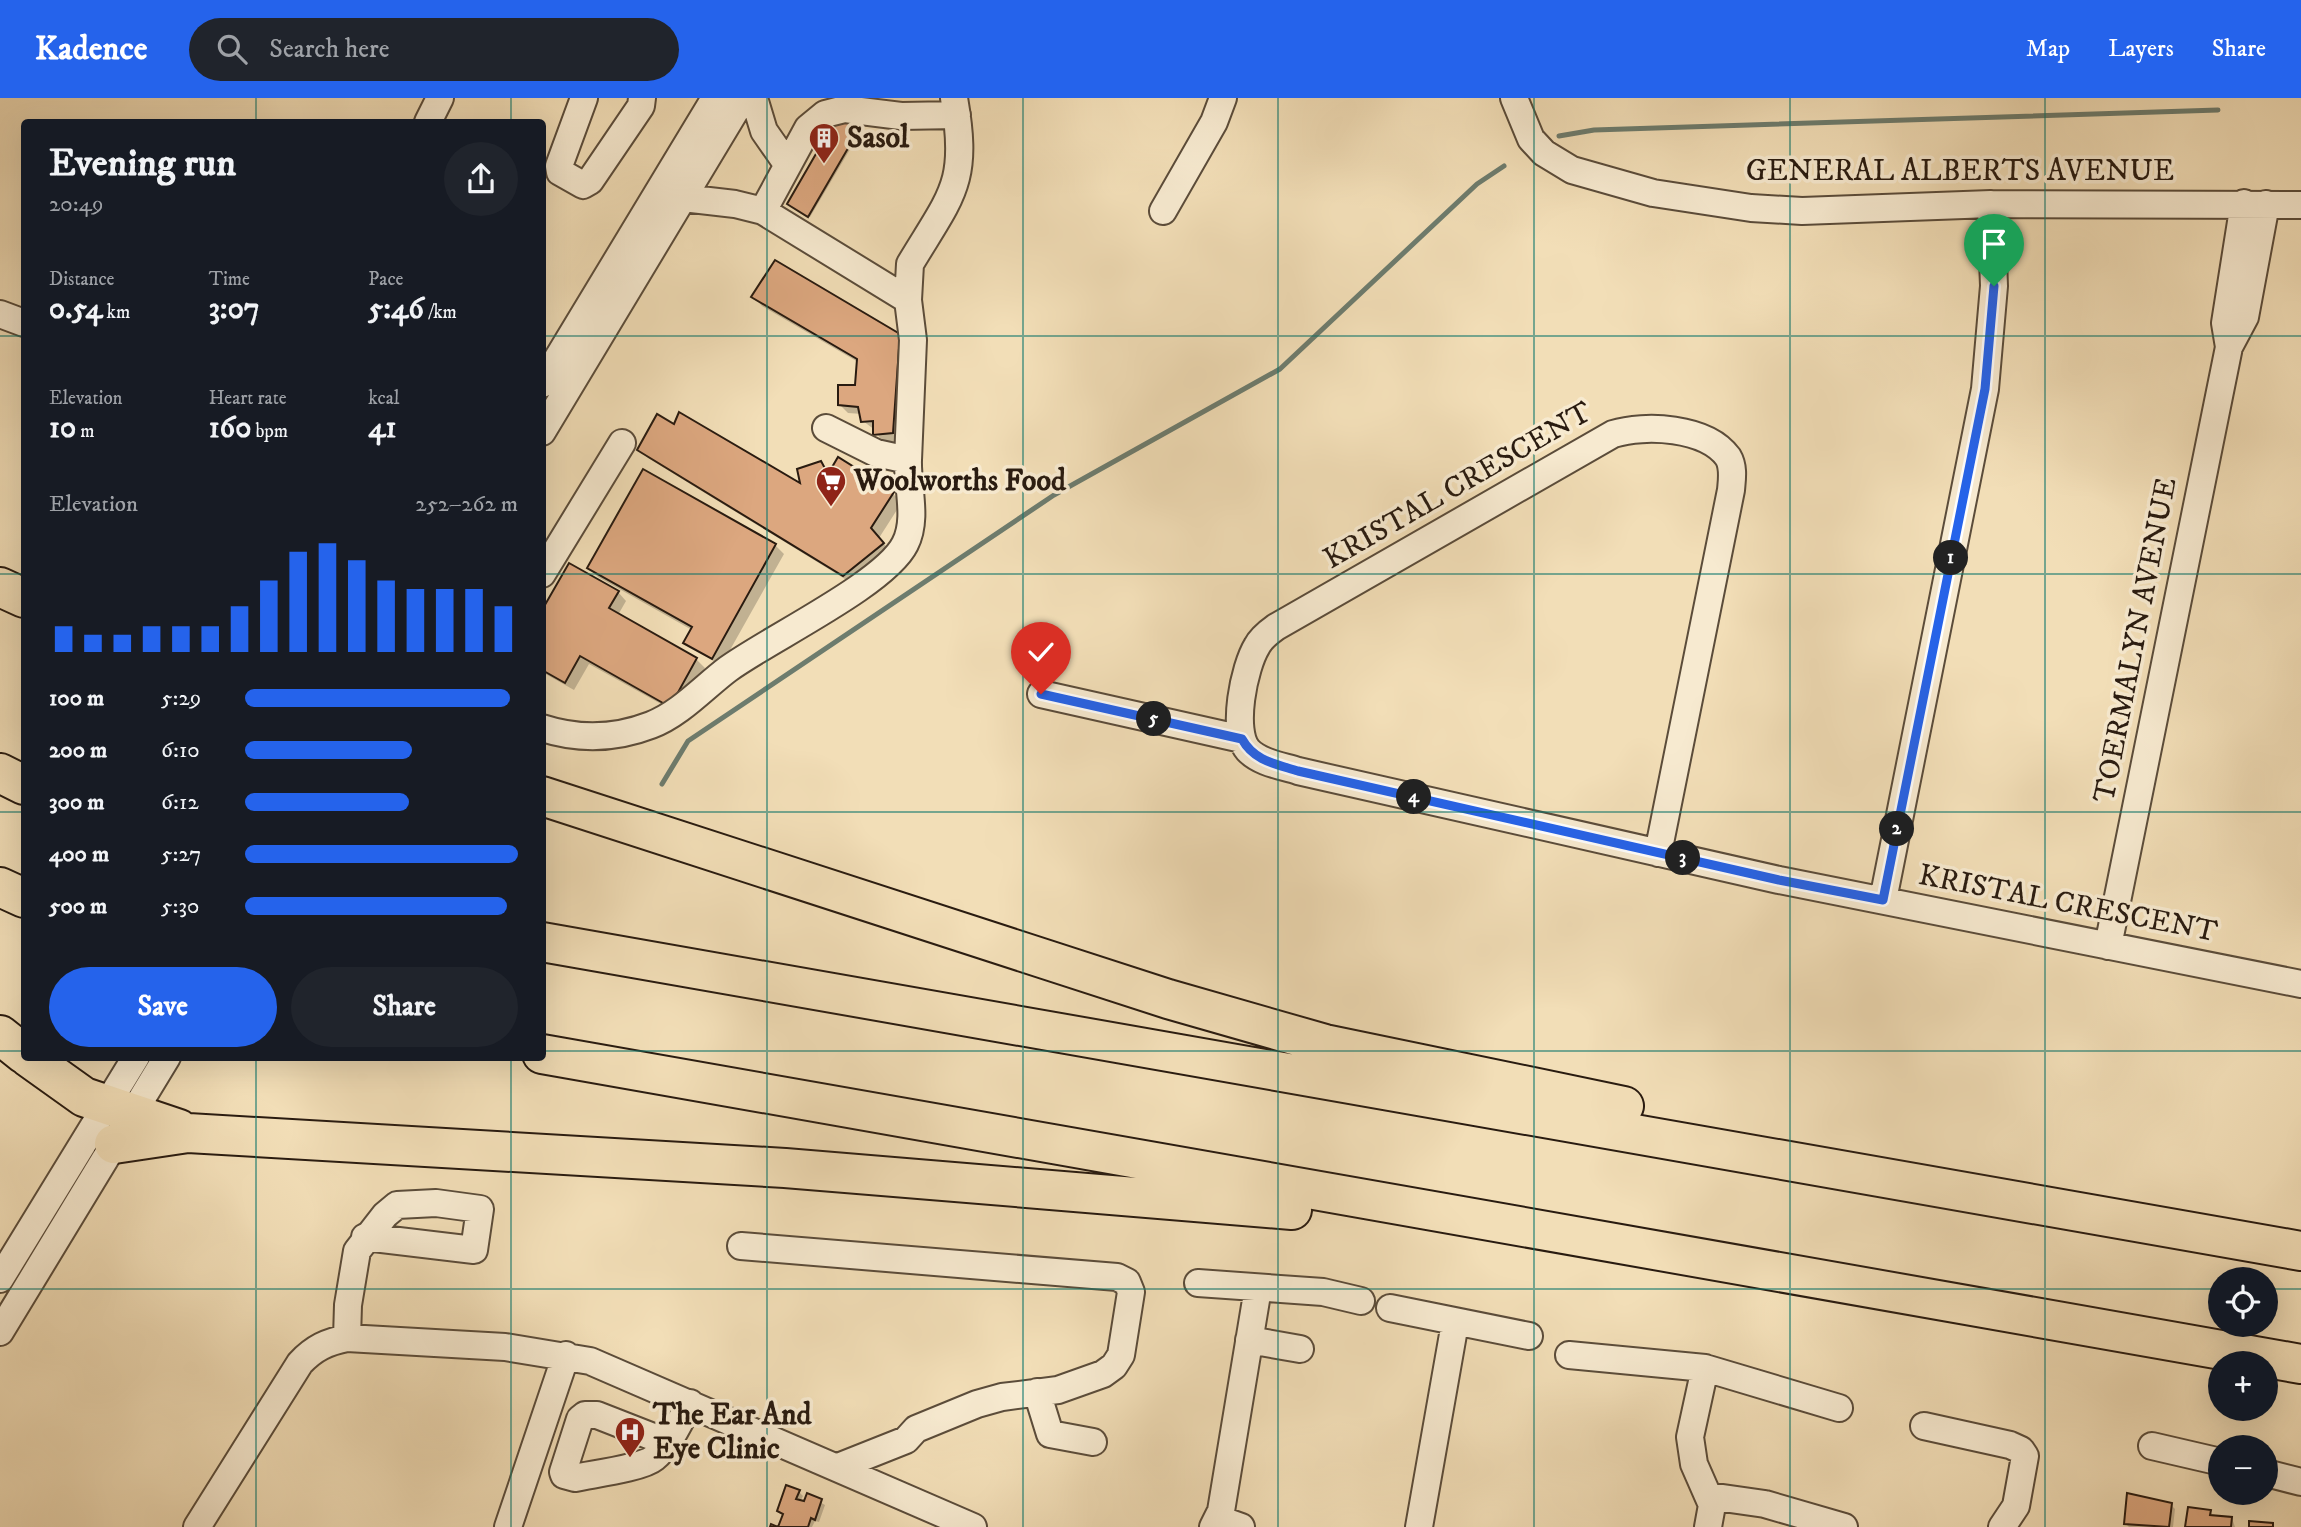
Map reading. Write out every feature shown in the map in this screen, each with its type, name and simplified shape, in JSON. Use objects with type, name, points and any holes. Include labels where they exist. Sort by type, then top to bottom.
[{"type":"highway","points":[[0,587],[21,596]]},
{"type":"highway","points":[[0,773],[21,784]]},
{"type":"highway","points":[[546,797],[1168,999],[1325,1044],[2010,1184],[2058,1200],[2077,1212]]},
{"type":"highway","points":[[0,887],[21,897]]},
{"type":"highway","points":[[546,943],[2301,1251]]},
{"type":"highway","points":[[0,1035],[21,1052]]},
{"type":"highway","points":[[546,1055],[2301,1364]]},
{"type":"highway","points":[[32,1061],[117,1121],[188,1132],[785,1168],[1365,1217],[1465,1218]]},
{"type":"street","points":[[430,119],[440,98]]},
{"type":"street","points":[[584,98],[559,166],[560,172],[583,185],[590,181],[641,106],[642,98]]},
{"type":"street","points":[[546,377],[715,98]]},
{"type":"street","points":[[546,425],[743,98]]},
{"type":"street","points":[[754,98],[764,131],[787,164]]},
{"type":"street","points":[[1163,211],[1214,122],[1223,98]]},
{"type":"street","name":"GENERAL ALBERTS AVENUE","points":[[1514,98],[1538,146],[1558,163],[1595,179],[1653,193],[1773,211],[1991,204],[2301,205]]},
{"type":"street","points":[[546,729],[567,736],[609,737],[653,724],[729,668],[855,590],[892,561],[906,542],[911,517],[908,460],[913,341],[908,300],[910,264],[958,181],[961,153],[956,107],[901,116],[845,109],[833,111],[812,122],[763,211]]},
{"type":"street","points":[[683,198],[735,204],[763,211],[908,300]]},
{"type":"street","points":[[1883,900],[1985,389],[1993,322],[1991,204]]},
{"type":"street","name":"TOERMALYN AVENUE","points":[[2108,946],[2229,347],[2245,317],[2255,204]]},
{"type":"street","points":[[826,428],[876,453],[908,460]]},
{"type":"street","name":"KRISTAL CRESCENT","points":[[1658,853],[1732,480],[1733,470],[1728,458],[1716,446],[1694,436],[1641,428],[1613,434],[1276,627],[1260,640],[1251,660],[1239,724],[1248,750],[1258,758],[1298,771],[1658,853],[2301,984]]},
{"type":"street","points":[[546,567],[622,443]]},
{"type":"street","name":"KRISTAL CRESCENT","points":[[1041,694],[1242,739]]},
{"type":"street","points":[[0,1332],[117,1121],[135,1061]]},
{"type":"street","points":[[0,1279],[164,1061]]},
{"type":"street","points":[[347,1338],[348,1305],[357,1251],[365,1237],[397,1205],[436,1202],[480,1209],[474,1250],[365,1237]]},
{"type":"street","points":[[429,1244],[436,1202]]},
{"type":"street","points":[[741,1246],[1117,1277],[1127,1282],[1131,1292],[1121,1355],[1114,1366],[1091,1380],[1058,1390],[991,1400],[916,1429],[906,1440],[825,1462]]},
{"type":"street","points":[[1198,1283],[1323,1292],[1361,1301]]},
{"type":"street","points":[[1226,1523],[1258,1288]]},
{"type":"street","points":[[1390,1308],[1528,1336]]},
{"type":"street","points":[[1419,1527],[1455,1322]]},
{"type":"street","points":[[197,1527],[300,1363],[312,1351],[328,1342],[347,1338],[505,1347],[566,1355],[623,1373],[973,1527]]},
{"type":"street","points":[[1250,1340],[1300,1349]]},
{"type":"street","points":[[508,1527],[566,1355]]},
{"type":"street","points":[[1569,1355],[1706,1368],[1839,1408]]},
{"type":"street","points":[[1706,1368],[1690,1437],[1694,1464],[1712,1505],[1708,1527]]},
{"type":"street","points":[[1037,1392],[1050,1434],[1093,1443]]},
{"type":"street","points":[[666,1442],[690,1403]]},
{"type":"street","points":[[1924,1426],[2010,1445],[2023,1452],[2025,1456],[2016,1506],[2002,1527]]},
{"type":"street","points":[[2152,1446],[2208,1459]]},
{"type":"street","points":[[2278,1476],[2301,1482]]},
{"type":"street","points":[[1709,1496],[1765,1504],[1844,1527]]},
{"type":"building","name":"Sasol","points":[[839,114],[861,126],[808,217],[787,204]]},
{"type":"building","points":[[775,260],[900,334],[893,433],[873,435],[873,421],[861,422],[858,407],[838,405],[838,385],[855,385],[857,359],[751,297]]},
{"type":"building","points":[[679,412],[800,483],[797,469],[821,461],[828,474],[838,457],[894,492],[871,528],[884,543],[843,576],[637,450],[657,414],[674,424]]},
{"type":"building","points":[[643,469],[776,544],[712,659],[683,643],[692,627],[587,568]]},
{"type":"building","points":[[569,563],[619,591],[609,608],[697,658],[670,707],[580,656],[565,683],[546,672],[546,603]]},
{"type":"building","points":[[786,1485],[800,1490],[796,1499],[804,1501],[807,1493],[822,1499],[815,1520],[811,1518],[808,1527],[778,1527],[783,1514],[777,1511]]},
{"type":"building","points":[[2127,1493],[2172,1503],[2169,1527],[2124,1524]]},
{"type":"building","points":[[2188,1507],[2211,1510],[2210,1515],[2232,1517],[2231,1527],[2185,1527]]},
{"type":"building","points":[[2249,1521],[2273,1523],[2273,1527],[2249,1527]]},
{"type":"waterway","points":[[1559,136],[1594,130],[2218,110]]},
{"type":"waterway","points":[[662,784],[688,741],[1054,495],[1280,369],[1477,184],[1504,166]]},
{"type":"place","name":"Sasol","points":[[824,165]]},
{"type":"place","name":"Woolworths Food","points":[[831,508]]},
{"type":"place","name":"The Ear And Eye Clinic","points":[[630,1459]]},
{"type":"route","points":[[1041,694],[1242,739],[1248,750],[1258,758],[1298,771],[1779,880],[1883,900],[1985,389],[1992,334],[1994,286]]}]
